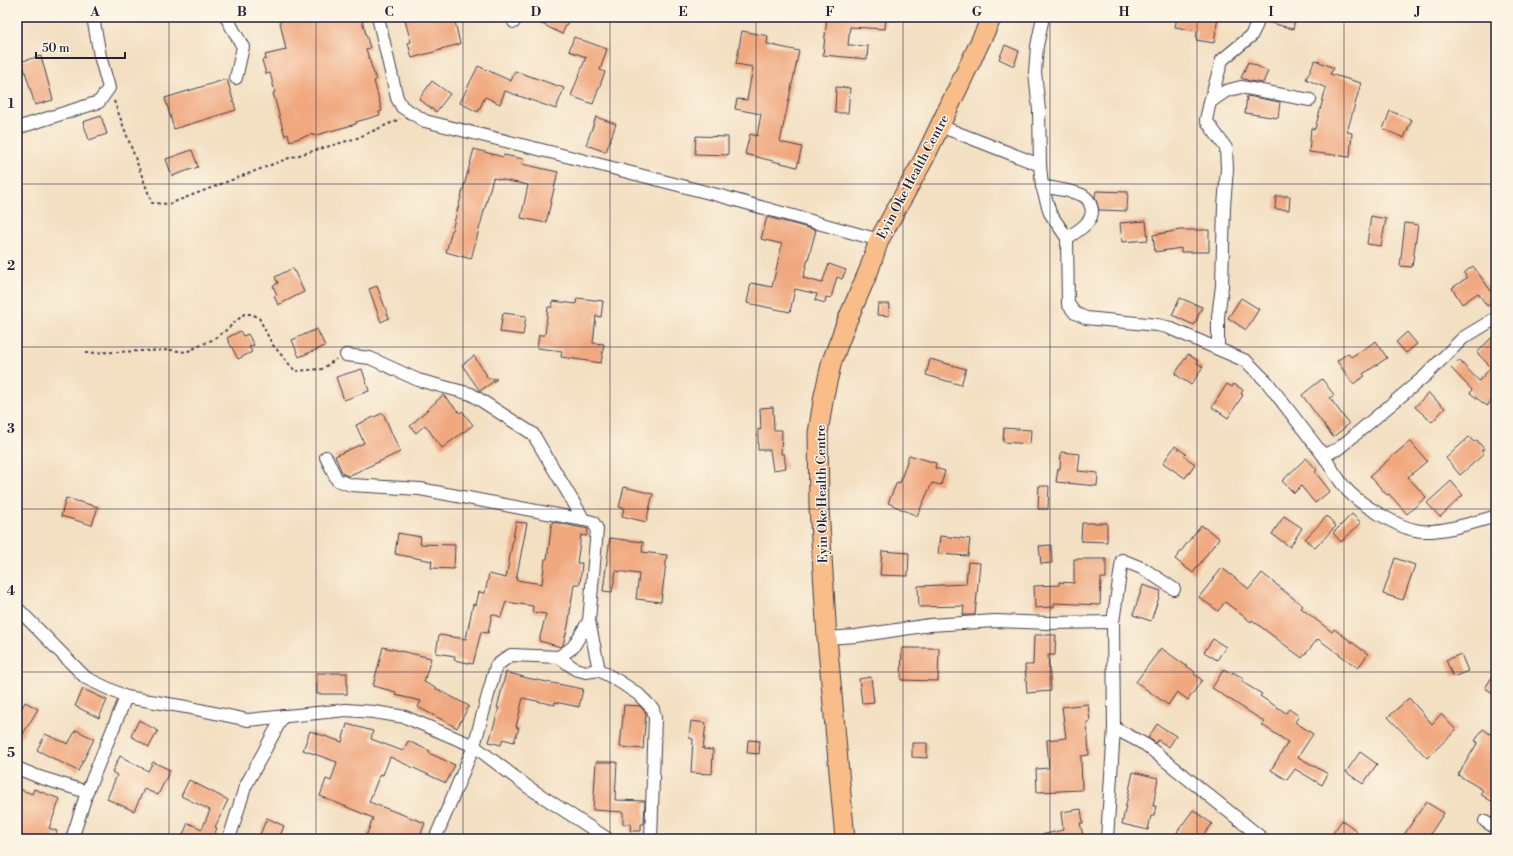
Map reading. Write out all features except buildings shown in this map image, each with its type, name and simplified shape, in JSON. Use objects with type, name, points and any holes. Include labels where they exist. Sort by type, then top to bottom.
[{"type":"main road","name":"Eyin Oke Health Centre","points":[[845,839],[827,638],[820,507],[818,433],[824,395],[832,360],[869,270],[879,240],[924,159],[992,17]]},
{"type":"street","points":[[17,128],[98,102],[109,88],[100,56],[93,17]]},
{"type":"street","points":[[226,17],[243,47],[236,78]]},
{"type":"street","points":[[378,17],[397,98],[402,107],[425,121],[721,196],[879,240]]},
{"type":"street","points":[[1043,17],[1037,46],[1035,72],[1039,110],[1042,186],[1050,213],[1067,238],[1068,304],[1076,313],[1086,318],[1167,327],[1246,361],[1267,382],[1349,492],[1369,508],[1399,524],[1416,531],[1448,528],[1496,516]]},
{"type":"street","points":[[1218,348],[1218,317],[1222,286],[1224,206],[1227,169],[1226,148],[1206,120],[1222,60],[1251,36],[1257,24]]},
{"type":"street","points":[[1210,102],[1226,91],[1241,87],[1310,100]]},
{"type":"street","points":[[940,126],[1040,165]]},
{"type":"street","points":[[1042,186],[1082,195],[1088,200],[1093,209],[1091,219],[1067,238]]},
{"type":"street","points":[[1322,455],[1338,449],[1425,376],[1463,338],[1496,318]]},
{"type":"street","points":[[346,355],[370,358],[418,380],[471,394],[533,434],[584,520]]},
{"type":"street","points":[[326,457],[337,480],[351,485],[420,489],[593,522],[597,529],[589,621],[599,670]]},
{"type":"street","points":[[1107,839],[1114,728],[1113,622],[1122,560],[1144,569],[1174,589]]},
{"type":"street","points":[[17,608],[86,678],[126,698],[186,707],[248,720],[346,710],[374,712],[405,717],[474,746],[528,786],[608,839]]},
{"type":"street","points":[[559,657],[573,647],[589,621]]},
{"type":"street","points":[[827,638],[856,636],[930,625],[995,621],[1049,623],[1113,622]]},
{"type":"street","points":[[435,839],[474,746],[496,666],[511,655],[559,657],[575,669],[586,672],[599,670],[638,694],[653,709],[655,718],[651,839]]},
{"type":"street","points":[[72,839],[87,792],[126,698]]},
{"type":"street","points":[[229,839],[244,787],[283,716]]},
{"type":"street","points":[[1114,728],[1146,745],[1263,839]]},
{"type":"street","points":[[17,768],[39,777],[87,792]]},
{"type":"street","points":[[1486,821],[1496,828]]},
{"type":"path","points":[[109,88],[152,202],[169,204],[288,158],[357,138],[412,114]]},
{"type":"path","points":[[86,353],[171,350],[186,352],[212,340],[244,314],[252,314],[259,318],[272,344],[295,371],[322,369],[336,358],[346,355]]}]
